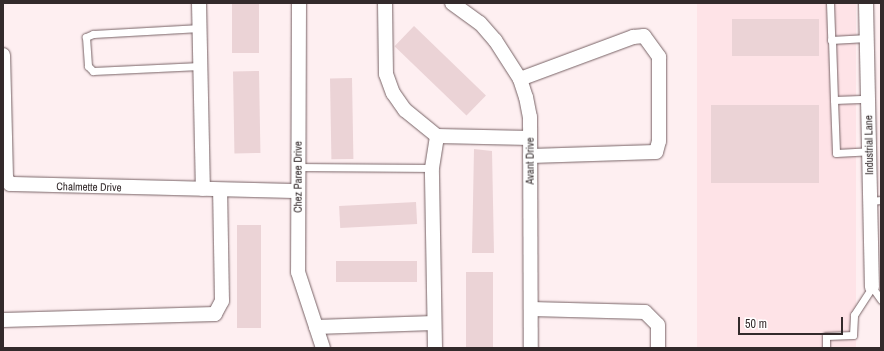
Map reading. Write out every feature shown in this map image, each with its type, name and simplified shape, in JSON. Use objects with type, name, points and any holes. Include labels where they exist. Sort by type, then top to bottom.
[{"type":"street","points":[[199,3],[203,189]]},
{"type":"street","name":"Chez Paree Drive","points":[[299,3],[297,191],[298,272],[323,348]]},
{"type":"street","points":[[385,3],[386,74],[393,93],[405,110],[437,136],[530,138]]},
{"type":"street","name":"Avant Drive","points":[[452,3],[480,23],[520,79],[530,117],[531,348]]},
{"type":"street","name":"Industrial Lane","points":[[866,3],[869,152],[876,201],[876,243],[872,287]]},
{"type":"street","points":[[520,79],[633,37],[644,36],[659,57],[659,141],[656,152],[530,156]]},
{"type":"street","name":"Chalmette Drive","points":[[3,55],[5,178],[10,184],[297,191]]},
{"type":"street","points":[[435,348],[432,168],[437,136]]},
{"type":"street","points":[[3,320],[215,314],[222,301],[220,190]]},
{"type":"street","points":[[531,309],[645,312],[658,325],[658,348]]},
{"type":"street","points":[[316,327],[434,323]]},
{"type":"lane","points":[[830,3],[836,153],[869,152]]},
{"type":"lane","points":[[200,28],[93,34],[86,37],[88,66],[93,71],[200,66]]},
{"type":"lane","points":[[832,40],[867,38]]},
{"type":"lane","points":[[834,100],[868,99]]},
{"type":"lane","points":[[298,167],[432,168]]},
{"type":"lane","points":[[826,348],[826,336],[853,335],[854,315],[872,287],[881,300]]},
{"type":"shaded area","points":[[697,3],[856,3],[856,348],[697,348]]},
{"type":"building","points":[[232,3],[259,3],[259,53],[232,53]]},
{"type":"building","points":[[732,19],[819,19],[819,56],[732,56]]},
{"type":"building","points":[[414,26],[486,95],[466,116],[395,46]]},
{"type":"building","points":[[233,71],[259,71],[260,153],[234,153]]},
{"type":"building","points":[[330,78],[352,78],[353,159],[331,159]]},
{"type":"building","points":[[711,105],[819,105],[819,183],[711,183]]},
{"type":"building","points":[[474,149],[492,151],[494,253],[472,253]]},
{"type":"building","points":[[416,202],[417,224],[340,228],[339,206]]},
{"type":"building","points":[[237,225],[261,225],[261,328],[237,328]]},
{"type":"building","points":[[336,261],[417,261],[417,282],[336,282]]},
{"type":"building","points":[[466,272],[493,272],[493,348],[466,348]]}]
